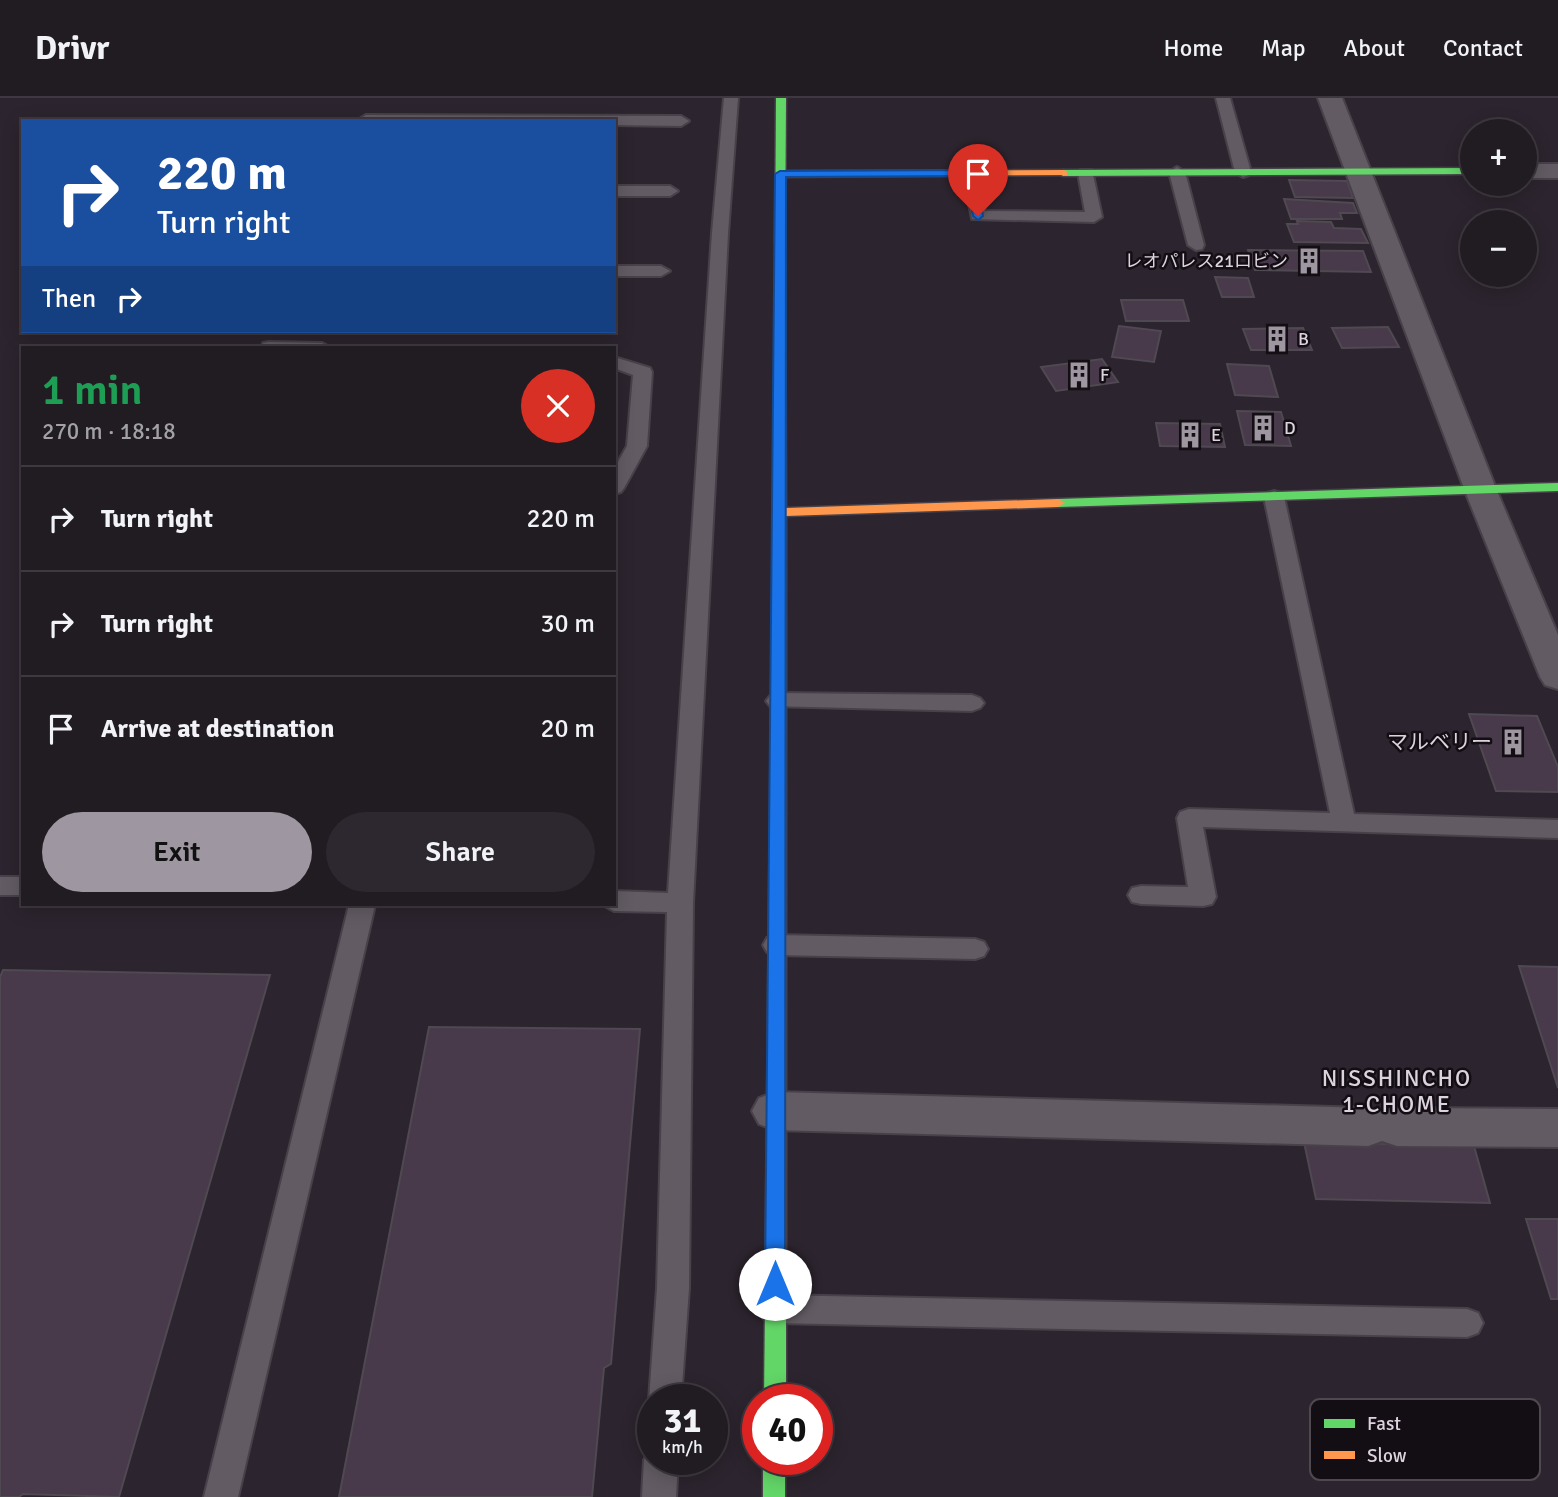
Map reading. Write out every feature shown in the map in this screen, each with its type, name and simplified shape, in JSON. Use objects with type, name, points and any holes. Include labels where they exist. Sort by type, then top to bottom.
[{"type":"street","points":[[775,1384],[781,98]]},
{"type":"street","points":[[1330,98],[1481,491],[1558,677]]},
{"type":"street","points":[[780,174],[1460,171]]},
{"type":"street","points":[[1537,171],[1558,171]]},
{"type":"street","points":[[779,512],[1558,488]]},
{"type":"street","points":[[775,1111],[1383,1127],[1558,1128]]},
{"type":"street","points":[[774,1475],[774,1497]]},
{"type":"lane","points":[[666,1384],[673,1288],[680,903],[720,233],[731,98]]},
{"type":"lane","points":[[1223,98],[1243,172]]},
{"type":"lane","points":[[367,116],[555,119]]},
{"type":"lane","points":[[616,120],[681,121]]},
{"type":"lane","points":[[1177,172],[1196,245]]},
{"type":"lane","points":[[971,173],[978,216],[1094,217],[1086,173]]},
{"type":"lane","points":[[616,191],[670,191]]},
{"type":"lane","points":[[616,271],[661,271]]},
{"type":"lane","points":[[272,342],[305,346]]},
{"type":"lane","points":[[616,363],[643,372],[637,446],[616,484]]},
{"type":"lane","points":[[1273,497],[1344,823]]},
{"type":"lane","points":[[778,701],[972,703]]},
{"type":"lane","points":[[1141,895],[1203,897],[1189,818],[1558,829]]},
{"type":"lane","points":[[0,886],[21,886]]},
{"type":"lane","points":[[616,901],[680,903]]},
{"type":"lane","points":[[221,1497],[362,906]]},
{"type":"lane","points":[[776,945],[975,949]]},
{"type":"lane","points":[[775,1309],[1467,1323]]},
{"type":"lane","points":[[659,1497],[660,1475]]},
{"type":"building","points":[[1289,180],[1347,181],[1353,198],[1295,197]]},
{"type":"building","points":[[1284,199],[1353,203],[1357,213],[1340,213],[1342,219],[1291,219]]},
{"type":"building","points":[[1297,221],[1331,222],[1334,228],[1361,229],[1368,243],[1294,242],[1287,224],[1298,224]]},
{"type":"building","name":"レオパレス21ロビン","points":[[1248,250],[1363,251],[1371,272],[1255,270]]},
{"type":"building","points":[[1215,277],[1248,278],[1254,297],[1222,297]]},
{"type":"building","points":[[1121,300],[1183,300],[1189,321],[1126,321]]},
{"type":"building","points":[[1119,326],[1161,331],[1154,362],[1112,357]]},
{"type":"building","points":[[1388,327],[1399,347],[1342,348],[1332,328]]},
{"type":"building","name":"B","points":[[1303,328],[1312,350],[1251,350],[1243,329]]},
{"type":"building","name":"F","points":[[1102,359],[1118,382],[1056,391],[1041,367]]},
{"type":"building","points":[[1227,364],[1269,366],[1278,397],[1235,395]]},
{"type":"building","name":"D","points":[[1237,411],[1281,412],[1291,446],[1245,445]]},
{"type":"building","name":"E","points":[[1156,423],[1220,424],[1225,447],[1160,446]]},
{"type":"building","name":"マルベリー","points":[[1469,714],[1537,716],[1558,767],[1558,792],[1496,791]]},
{"type":"building","points":[[1519,966],[1558,967],[1558,1088]]},
{"type":"building","points":[[3,970],[270,975],[119,1497],[23,1494],[19,1497],[0,1497],[0,977]]},
{"type":"building","points":[[429,1027],[640,1029],[611,1364],[604,1368],[592,1497],[339,1497]]},
{"type":"building","points":[[1304,1142],[1474,1146],[1490,1203],[1316,1199]]},
{"type":"building","points":[[1526,1219],[1558,1219],[1558,1299],[1551,1299]]},
{"type":"traffic: fast","points":[[780,244],[781,98]]},
{"type":"traffic: fast","points":[[1063,173],[1460,171]]},
{"type":"traffic: fast","points":[[1058,503],[1558,487]]},
{"type":"traffic: fast","points":[[775,1384],[778,814]]},
{"type":"traffic: fast","points":[[774,1475],[774,1497]]},
{"type":"traffic: slow","points":[[781,174],[1063,173]]},
{"type":"traffic: slow","points":[[778,814],[780,244]]},
{"type":"traffic: slow","points":[[779,512],[1058,503]]},
{"type":"place","name":"レオパレス21ロビン","points":[[1309,261]]},
{"type":"place","name":"B","points":[[1277,339]]},
{"type":"place","name":"F","points":[[1079,375]]},
{"type":"place","name":"D","points":[[1263,428]]},
{"type":"place","name":"E","points":[[1190,435]]},
{"type":"place","name":"マルベリー","points":[[1513,742]]},
{"type":"district","name":"NISSHINCHO 1-CHOME","points":[[1397,1091]]},
{"type":"route","points":[[775,1284],[780,174],[971,173],[978,216]]}]
